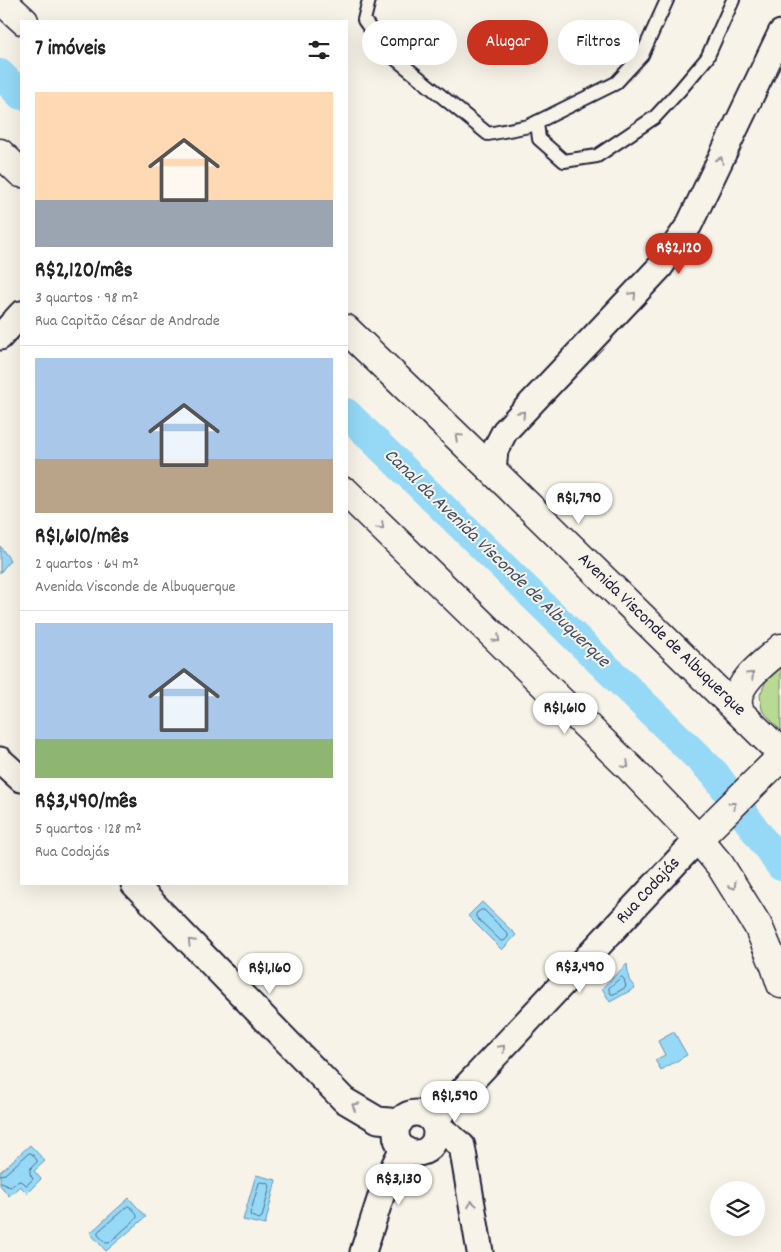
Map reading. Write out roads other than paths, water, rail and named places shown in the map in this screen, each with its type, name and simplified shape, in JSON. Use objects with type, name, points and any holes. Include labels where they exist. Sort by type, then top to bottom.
[{"type":"main road","points":[[1,0],[23,20]]},
{"type":"main road","points":[[0,152],[20,172]]},
{"type":"main road","name":"Avenida Visconde de Albuquerque","points":[[348,332],[781,753]]},
{"type":"main road","points":[[348,494],[631,769],[698,839],[720,865],[758,926],[781,984]]},
{"type":"main road","points":[[739,711],[738,700],[740,691],[746,681],[781,648]]},
{"type":"main road","points":[[698,839],[781,757]]},
{"type":"street","points":[[493,471],[495,450],[505,431],[660,267],[689,225],[781,33]]},
{"type":"street","points":[[0,337],[20,315]]},
{"type":"street","points":[[0,760],[20,778]]},
{"type":"street","name":"Rua Codajás","points":[[432,1122],[698,839]]},
{"type":"street","points":[[135,885],[344,1100],[378,1120],[400,1122]]},
{"type":"street","points":[[422,1114],[432,1122],[436,1134],[427,1150],[414,1153],[409,1152],[399,1144],[397,1127],[404,1118],[410,1115],[422,1114]]},
{"type":"street","points":[[432,1122],[462,1146],[480,1252]]},
{"type":"street","points":[[363,1252],[385,1184],[403,1148]]},
{"type":"lane","points":[[369,0],[364,20],[386,51],[488,134],[529,126],[616,83],[642,54],[667,0]]},
{"type":"lane","points":[[537,122],[539,139],[564,160],[597,156],[655,117],[680,90],[707,58],[733,0]]},
{"type":"water","points":[[0,546],[10,560],[0,573]]},
{"type":"water","points":[[482,902],[516,935],[502,950],[468,916]]},
{"type":"water","points":[[627,964],[629,980],[635,988],[610,1002],[602,988]]},
{"type":"water","points":[[674,1032],[687,1055],[661,1070],[655,1060],[665,1055],[658,1041]]},
{"type":"water","points":[[30,1145],[45,1161],[34,1171],[41,1179],[27,1193],[20,1186],[9,1196],[0,1185],[0,1172]]},
{"type":"water","points":[[256,1175],[276,1180],[265,1225],[243,1220]]},
{"type":"water","points":[[129,1198],[146,1217],[106,1251],[90,1233]]},
{"type":"waterway","name":"Canal da Avenida Visconde de Albuquerque","points":[[0,74],[20,94]]},
{"type":"waterway","name":"Canal da Avenida Visconde de Albuquerque","points":[[348,415],[715,774],[781,866]]}]
